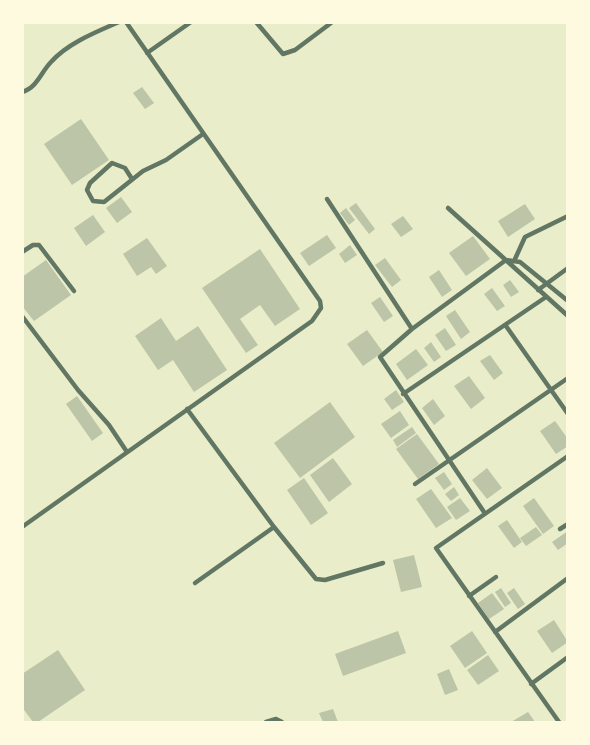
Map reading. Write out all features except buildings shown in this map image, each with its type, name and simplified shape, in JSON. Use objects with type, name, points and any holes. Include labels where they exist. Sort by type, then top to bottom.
[{"type":"street","points":[[22,92],[33,86],[54,59],[87,37],[119,22]]},
{"type":"street","points":[[22,516],[25,525],[312,321],[321,308],[320,301],[126,22]]},
{"type":"street","points":[[147,53],[191,22]]},
{"type":"street","points":[[256,22],[283,54],[295,50],[331,23]]},
{"type":"street","points":[[132,179],[125,168],[112,163],[90,183],[87,190],[93,201],[101,203],[113,197],[132,179],[203,134]]},
{"type":"street","points":[[327,199],[412,329]]},
{"type":"street","points":[[448,208],[567,316]]},
{"type":"street","points":[[515,260],[525,237],[567,216]]},
{"type":"street","points":[[22,252],[33,245],[39,245],[74,291]]},
{"type":"street","points":[[484,512],[380,357],[412,329],[506,260],[515,260],[547,283],[567,302]]},
{"type":"street","points":[[538,290],[567,268]]},
{"type":"street","points":[[403,394],[546,297]]},
{"type":"street","points":[[22,316],[78,390],[109,425],[127,452]]},
{"type":"street","points":[[506,326],[567,414]]},
{"type":"street","points":[[415,484],[567,378]]},
{"type":"street","points":[[187,409],[274,527],[316,579],[325,580],[383,563]]},
{"type":"street","points":[[559,723],[435,548],[567,456]]},
{"type":"street","points":[[560,529],[567,524]]},
{"type":"street","points":[[195,583],[274,527]]},
{"type":"street","points":[[469,596],[496,577]]},
{"type":"street","points":[[495,632],[567,578]]},
{"type":"street","points":[[531,684],[567,657]]},
{"type":"street","points":[[266,723],[276,719],[282,723]]}]
